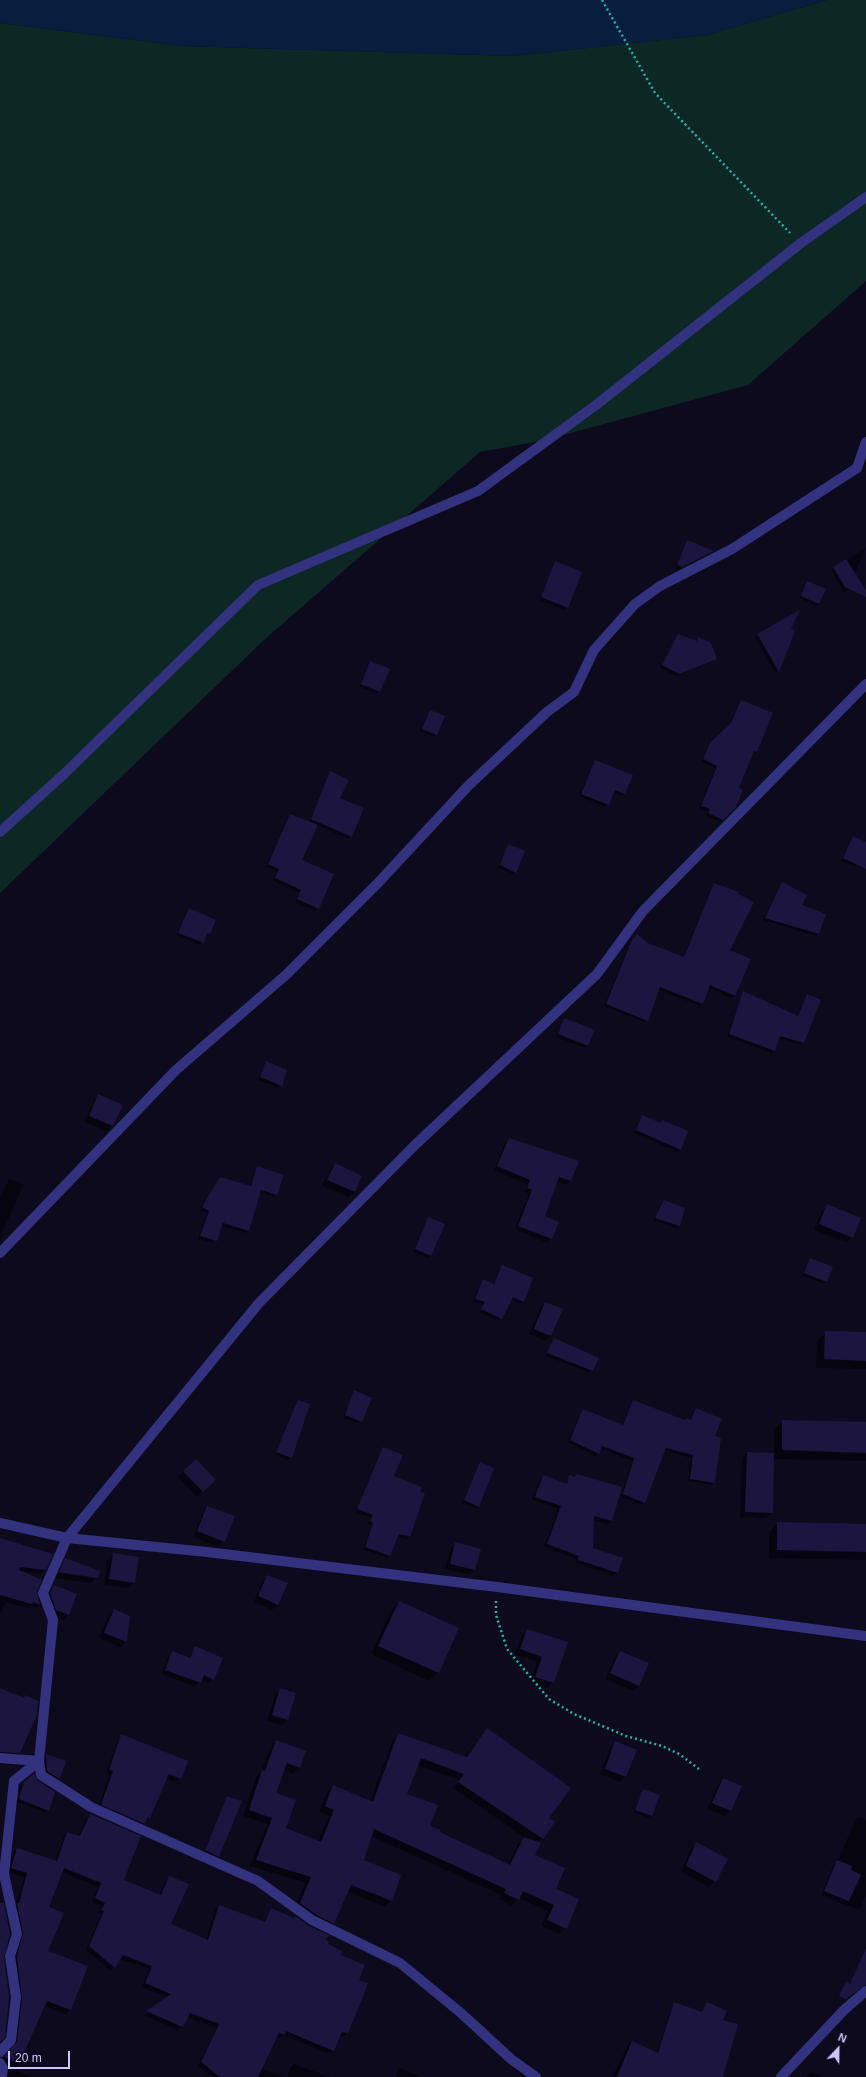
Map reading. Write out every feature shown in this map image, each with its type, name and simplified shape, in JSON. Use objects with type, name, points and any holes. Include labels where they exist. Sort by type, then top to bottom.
[{"type":"street","points":[[0,832],[64,774],[258,585],[478,490],[596,405],[801,243],[866,197]]},
{"type":"street","points":[[0,1253],[176,1070],[287,974],[378,883],[469,785],[547,712],[574,692],[594,650],[635,604],[660,586],[732,549],[857,468],[866,442]]},
{"type":"street","points":[[536,2077],[511,2059],[461,2013],[400,1963],[312,1920],[258,1881],[91,1807],[41,1775],[38,1761],[53,1620],[43,1593],[67,1538],[259,1303],[415,1145],[597,974],[643,911],[866,684]]},
{"type":"street","points":[[0,1523],[67,1538],[206,1552],[497,1587],[866,1636]]},
{"type":"street","points":[[0,1758],[38,1761]]},
{"type":"street","points":[[0,2052],[11,2040],[16,1997],[10,1956],[17,1934],[4,1874],[14,1781],[38,1761]]},
{"type":"street","points":[[781,2077],[844,2010],[866,1990]]},
{"type":"street","points":[[0,2063],[3,2068],[2,2077]]},
{"type":"path","points":[[602,0],[655,93],[801,243]]},
{"type":"path","points":[[497,1587],[496,1615],[507,1649],[549,1699],[574,1714],[626,1736],[662,1746],[679,1754],[699,1769]]},
{"type":"green space","points":[[827,0],[866,0],[866,281],[748,385],[545,440],[480,452],[264,640],[0,893],[0,23],[181,46],[513,56],[707,35]]},
{"type":"water","points":[[0,0],[827,0],[707,35],[513,56],[181,46],[0,23]]},
{"type":"building","points":[[687,540],[714,551],[682,567],[677,565]]},
{"type":"building","points":[[846,559],[866,590],[866,597],[845,587],[833,567]]},
{"type":"building","points":[[555,561],[582,572],[568,608],[541,597]]},
{"type":"building","points":[[807,581],[826,589],[819,604],[801,596]]},
{"type":"building","points":[[800,610],[791,629],[795,631],[779,672],[757,634]]},
{"type":"building","points":[[678,634],[697,641],[698,637],[711,643],[717,659],[679,674],[662,665]]},
{"type":"building","points":[[370,661],[390,669],[380,692],[361,684]]},
{"type":"building","points":[[741,700],[773,713],[757,752],[754,751],[739,788],[743,790],[736,807],[723,820],[708,813],[710,809],[701,806],[717,766],[703,759],[710,743],[731,723]]},
{"type":"building","points":[[430,710],[445,716],[437,735],[422,729]]},
{"type":"building","points":[[595,760],[633,775],[625,794],[615,790],[609,805],[581,794]]},
{"type":"building","points":[[330,771],[349,780],[340,798],[364,808],[352,837],[311,819]]},
{"type":"building","points":[[290,814],[318,825],[302,860],[334,874],[319,909],[297,899],[301,890],[275,878],[279,869],[268,864]]},
{"type":"building","points":[[853,836],[866,842],[866,869],[843,858]]},
{"type":"building","points":[[508,844],[525,851],[516,873],[500,865]]},
{"type":"building","points":[[782,882],[807,895],[802,905],[826,914],[819,934],[765,918]]},
{"type":"building","points":[[714,883],[739,892],[738,894],[754,902],[730,950],[751,959],[735,996],[710,985],[703,1004],[660,987],[648,1021],[606,1004],[631,942],[637,934],[648,943],[684,957]]},
{"type":"building","points":[[189,908],[216,920],[210,934],[207,933],[204,943],[178,933]]},
{"type":"building","points":[[743,991],[798,1016],[807,994],[821,1000],[804,1043],[780,1036],[775,1051],[729,1034]]},
{"type":"building","points":[[564,1018],[595,1030],[588,1046],[558,1034]]},
{"type":"building","points":[[266,1061],[287,1070],[282,1086],[260,1077]]},
{"type":"building","points":[[98,1094],[123,1105],[113,1126],[89,1116]]},
{"type":"building","points":[[642,1115],[661,1123],[662,1120],[688,1131],[681,1150],[636,1130]]},
{"type":"building","points":[[509,1138],[579,1161],[571,1181],[559,1177],[545,1216],[559,1222],[552,1239],[518,1226],[532,1190],[527,1188],[530,1180],[497,1166]]},
{"type":"building","points":[[335,1163],[362,1176],[355,1192],[327,1180]]},
{"type":"building","points":[[257,1166],[284,1175],[277,1195],[261,1190],[249,1231],[223,1223],[217,1241],[200,1236],[209,1211],[202,1207],[220,1177],[251,1186]]},
{"type":"building","points":[[664,1200],[685,1208],[680,1226],[655,1218]]},
{"type":"building","points":[[827,1204],[861,1218],[853,1238],[819,1224]]},
{"type":"building","points":[[428,1217],[445,1224],[431,1256],[415,1249]]},
{"type":"building","points":[[810,1258],[833,1267],[827,1282],[804,1273]]},
{"type":"building","points":[[502,1265],[533,1278],[524,1302],[513,1297],[502,1319],[481,1309],[485,1302],[475,1299],[483,1279],[494,1284]]},
{"type":"building","points":[[545,1302],[563,1309],[551,1336],[534,1329]]},
{"type":"building","points":[[825,1331],[866,1332],[866,1361],[824,1359]]},
{"type":"building","points":[[554,1338],[599,1358],[593,1371],[547,1353]]},
{"type":"building","points":[[354,1390],[372,1398],[362,1422],[345,1415]]},
{"type":"building","points":[[298,1400],[310,1404],[292,1458],[276,1452]]},
{"type":"building","points":[[633,1400],[685,1420],[686,1418],[691,1420],[696,1408],[722,1419],[715,1436],[721,1438],[715,1483],[690,1479],[693,1455],[666,1448],[645,1503],[623,1494],[634,1458],[602,1446],[599,1454],[570,1440],[583,1409],[623,1425]]},
{"type":"building","points":[[782,1420],[866,1422],[866,1453],[782,1450]]},
{"type":"building","points":[[383,1447],[403,1455],[394,1476],[422,1487],[420,1492],[425,1493],[410,1537],[399,1534],[390,1556],[365,1547],[373,1523],[370,1521],[373,1515],[357,1509]]},
{"type":"building","points":[[747,1452],[774,1453],[773,1513],[745,1512]]},
{"type":"building","points":[[196,1459],[216,1480],[203,1492],[183,1471]]},
{"type":"building","points":[[480,1462],[494,1468],[479,1507],[464,1500]]},
{"type":"building","points":[[576,1474],[622,1487],[612,1521],[594,1516],[593,1548],[623,1558],[618,1573],[578,1560],[579,1556],[547,1544],[561,1506],[535,1497],[543,1475],[567,1484],[569,1475],[575,1477]]},
{"type":"building","points":[[207,1506],[235,1516],[225,1542],[197,1531]]},
{"type":"building","points":[[777,1522],[866,1524],[866,1552],[777,1550]]},
{"type":"building","points":[[0,1538],[53,1554],[46,1570],[20,1567],[19,1570],[42,1580],[37,1591],[40,1605],[33,1602],[32,1604],[0,1595]]},
{"type":"building","points":[[455,1542],[481,1549],[475,1570],[450,1564]]},
{"type":"building","points":[[113,1553],[139,1557],[135,1583],[109,1579]]},
{"type":"building","points":[[65,1558],[100,1571],[98,1578],[59,1572]]},
{"type":"building","points":[[267,1575],[288,1583],[278,1605],[258,1596]]},
{"type":"building","points":[[54,1585],[77,1594],[69,1615],[56,1610],[50,1593]]},
{"type":"building","points":[[399,1601],[459,1628],[439,1673],[378,1646]]},
{"type":"building","points":[[114,1609],[130,1616],[127,1642],[104,1633]]},
{"type":"building","points":[[527,1629],[568,1642],[554,1683],[535,1677],[542,1657],[520,1649]]},
{"type":"building","points":[[195,1646],[223,1658],[214,1680],[204,1675],[201,1683],[165,1670],[172,1651],[190,1658]]},
{"type":"building","points":[[620,1651],[649,1663],[639,1686],[610,1673]]},
{"type":"building","points":[[0,1688],[24,1698],[25,1695],[38,1701],[37,1715],[20,1753],[0,1752]]},
{"type":"building","points":[[280,1688],[296,1693],[288,1720],[272,1715]]},
{"type":"building","points":[[487,1728],[571,1788],[549,1818],[555,1822],[543,1839],[458,1782],[464,1774],[421,1758],[407,1794],[438,1805],[430,1826],[441,1830],[440,1832],[510,1865],[524,1837],[541,1843],[535,1855],[565,1868],[556,1889],[579,1899],[567,1929],[547,1920],[554,1905],[523,1891],[519,1900],[504,1893],[506,1889],[374,1829],[364,1860],[401,1875],[392,1901],[351,1885],[334,1924],[315,1914],[300,1903],[311,1877],[256,1860],[272,1818],[249,1810],[262,1770],[265,1771],[276,1740],[306,1751],[300,1768],[287,1763],[276,1793],[296,1800],[286,1828],[321,1842],[334,1810],[325,1806],[333,1785],[373,1802],[398,1733],[467,1757]]},
{"type":"building","points":[[121,1734],[188,1761],[181,1779],[169,1774],[150,1818],[148,1817],[145,1824],[101,1805],[113,1771],[109,1770]]},
{"type":"building","points":[[615,1741],[637,1750],[626,1777],[605,1769]]},
{"type":"building","points":[[46,1754],[66,1761],[60,1779],[47,1771]]},
{"type":"building","points":[[34,1773],[37,1780],[55,1792],[49,1811],[19,1799],[24,1782]]},
{"type":"building","points":[[723,1778],[742,1786],[731,1811],[712,1803]]},
{"type":"building","points":[[643,1789],[660,1795],[652,1816],[635,1810]]},
{"type":"building","points":[[227,1796],[242,1801],[219,1857],[205,1850]]},
{"type":"building","points":[[90,1814],[141,1836],[124,1880],[161,1895],[169,1876],[189,1884],[171,1924],[208,1940],[219,1905],[265,1922],[271,1908],[294,1918],[295,1916],[309,1926],[329,1935],[326,1940],[329,1942],[328,1944],[342,1951],[341,1955],[365,1965],[359,1980],[368,1983],[348,2033],[342,2032],[334,2051],[286,2031],[285,2035],[279,2033],[258,2077],[220,2077],[201,2062],[219,2024],[190,2013],[183,2027],[146,2011],[171,1994],[145,1983],[152,1966],[123,1955],[115,1968],[89,1946],[104,1911],[101,1910],[105,1903],[95,1898],[101,1883],[64,1868],[49,1907],[64,1913],[48,1951],[88,1966],[71,2010],[47,2001],[19,2064],[4,2057],[17,2041],[22,1998],[17,1957],[23,1933],[17,1903],[19,1903],[27,1873],[11,1868],[17,1848],[57,1861],[67,1832],[80,1836]]},
{"type":"building","points":[[696,1842],[728,1859],[716,1882],[686,1866]]},
{"type":"building","points":[[837,1860],[852,1866],[851,1870],[861,1875],[849,1901],[824,1891]]},
{"type":"building","points":[[0,1903],[4,1903],[10,1934],[4,1957],[9,1997],[5,2037],[0,2042]]},
{"type":"building","points":[[866,1948],[866,1985],[846,1999],[839,1996],[846,1981],[850,1984]]},
{"type":"building","points":[[674,2002],[702,2012],[707,2002],[727,2011],[723,2020],[738,2024],[723,2077],[617,2077],[632,2041],[658,2053]]}]
